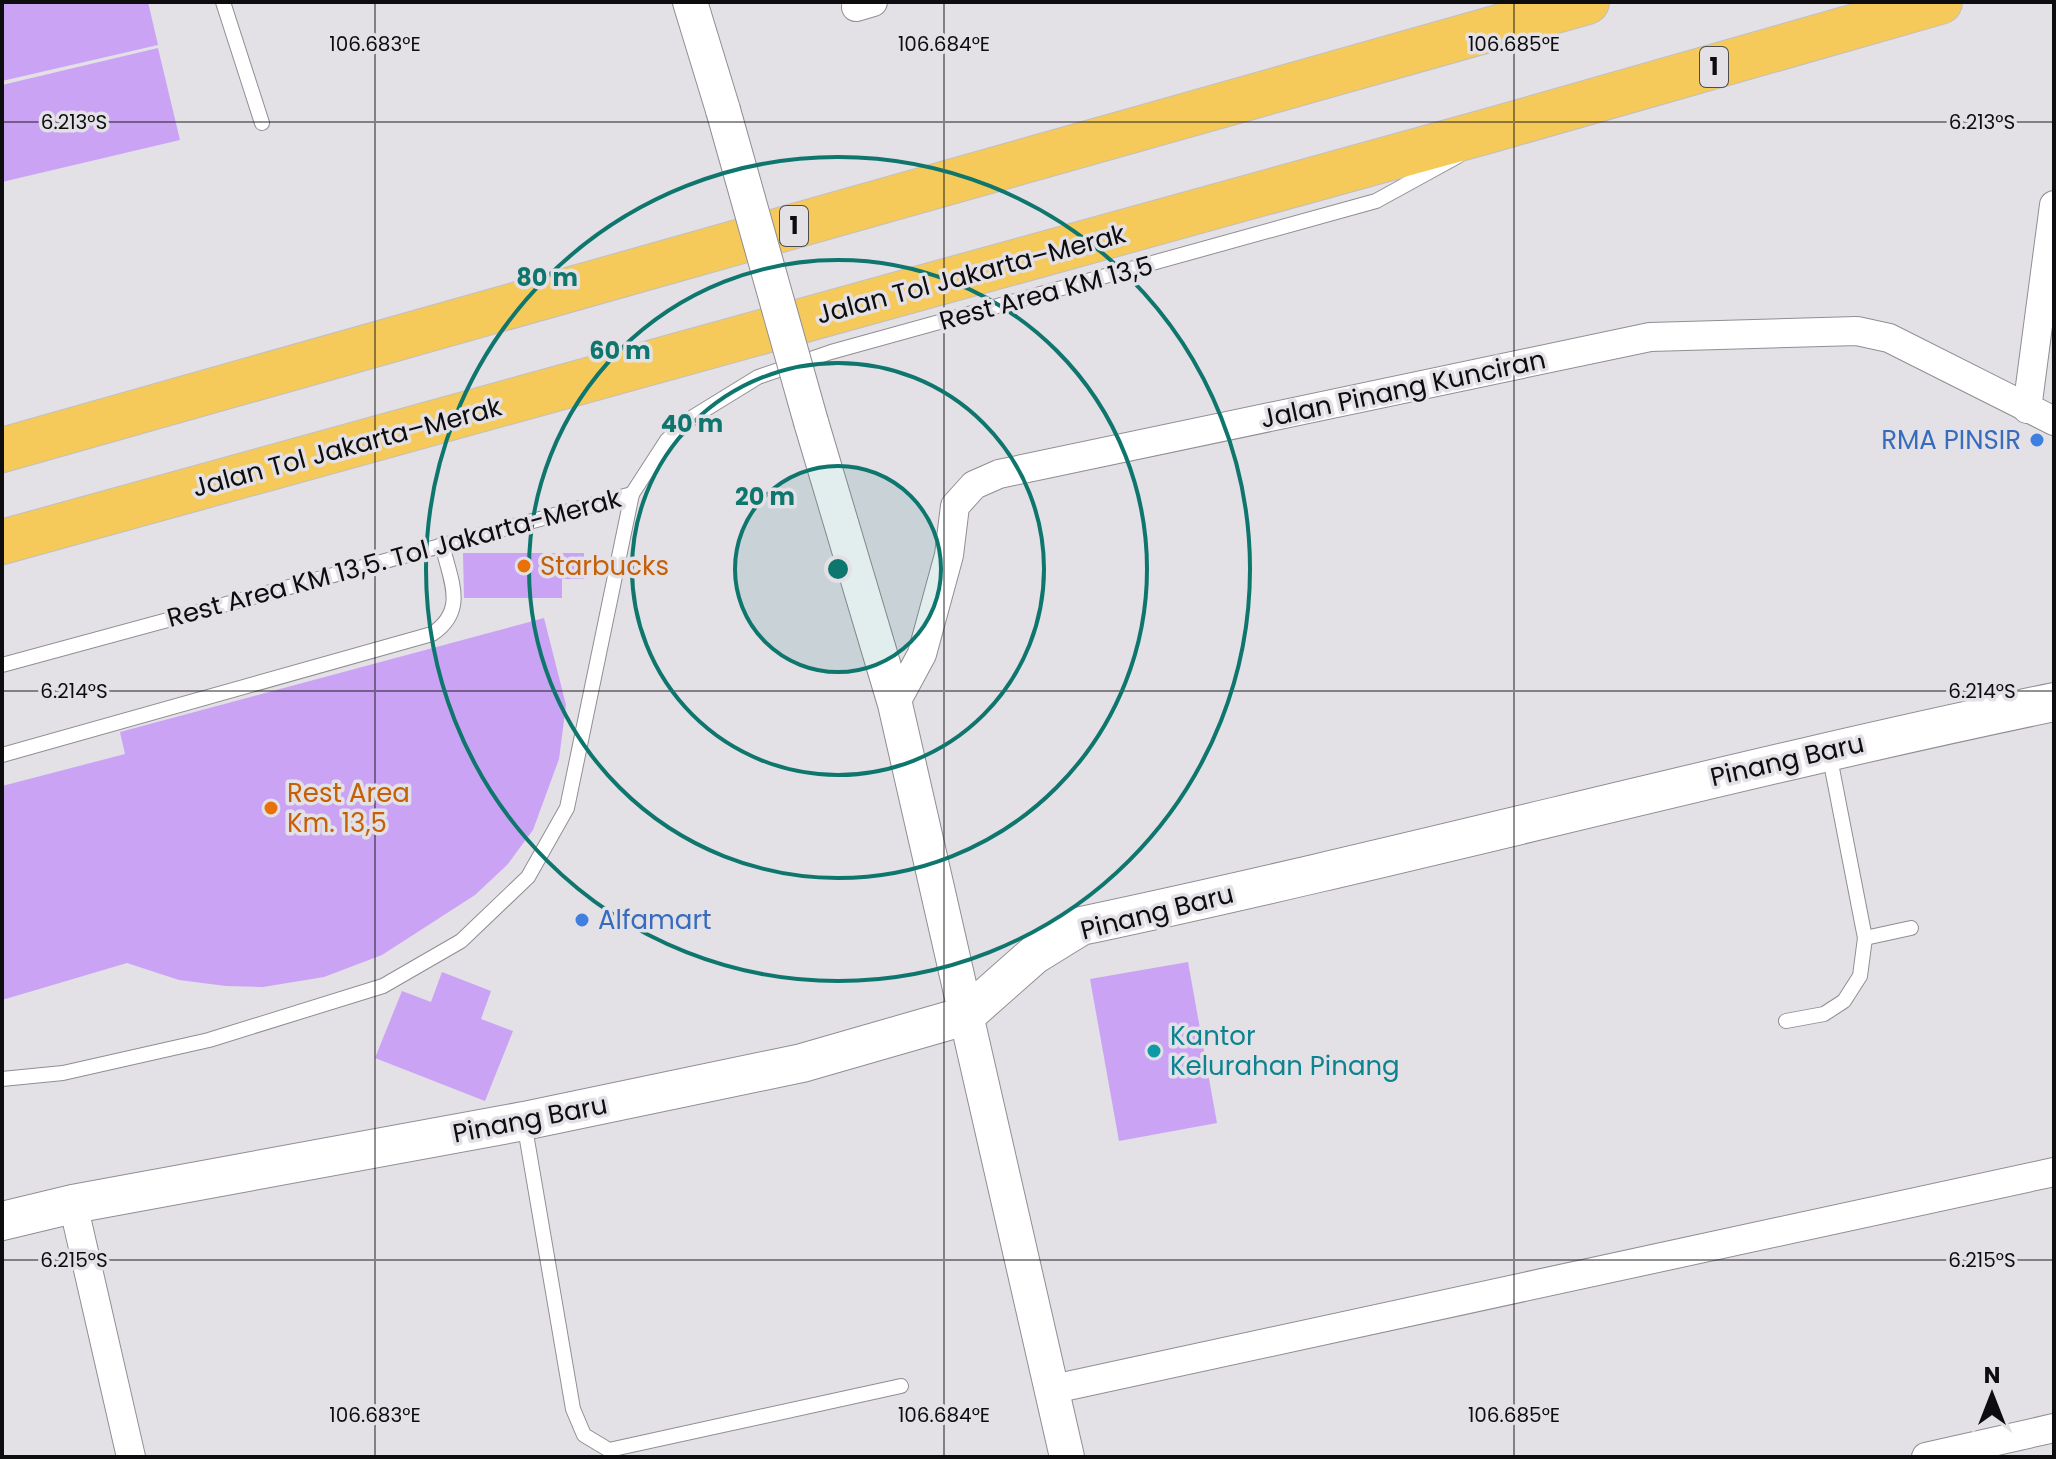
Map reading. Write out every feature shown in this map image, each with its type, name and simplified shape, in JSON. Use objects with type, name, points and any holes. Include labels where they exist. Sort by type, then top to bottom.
[{"type":"highway","name":"1","points":[[2,450],[1587,2]]},
{"type":"highway","name":"Jalan Tol Jakarta–Merak","points":[[2,542],[1488,131],[1940,2]]},
{"type":"main road","name":"Pinang Baru","points":[[2,1221],[73,1204],[524,1121],[802,1063],[965,1016],[1034,955],[1081,926],[1438,846],[1828,749],[2054,702]]},
{"type":"street","points":[[690,2],[895,704],[1049,1390],[1067,1457]]},
{"type":"street","points":[[2027,409],[2052,248],[2054,205]]},
{"type":"street","name":"Jalan Pinang Kunciran","points":[[895,704],[922,654],[949,555],[955,506],[974,485],[999,474],[1650,337],[1857,331],[1889,338],[2054,421]]},
{"type":"street","points":[[1049,1390],[2054,1172]]},
{"type":"street","points":[[73,1204],[126,1455]]},
{"type":"street","points":[[1926,1457],[2054,1428]]},
{"type":"lane","points":[[223,2],[262,123]]},
{"type":"lane","name":"Rest Area KM 13,5","points":[[632,494],[667,440],[693,417],[758,377],[847,348],[1376,201],[1448,164],[1488,131]]},
{"type":"lane","name":"Rest Area KM 13,5. Tol Jakarta-Merak","points":[[2,665],[632,494],[567,808],[528,877],[461,941],[383,986],[209,1040],[63,1073],[2,1079]]},
{"type":"lane","points":[[2,755],[432,634],[446,624],[456,604],[442,544]]},
{"type":"lane","points":[[1786,1021],[1824,1014],[1844,1001],[1860,976],[1865,938],[1828,749]]},
{"type":"lane","points":[[1865,938],[1911,928]]},
{"type":"lane","points":[[524,1121],[573,1409],[584,1435],[609,1450],[901,1386]]},
{"type":"building","points":[[2,2],[148,2],[158,45],[2,81]]},
{"type":"building","points":[[158,48],[180,140],[2,182],[2,85]]},
{"type":"building","name":"Starbucks","points":[[463,553],[584,553],[584,579],[562,579],[562,598],[464,598]]},
{"type":"building","name":"Rest Area Km. 13,5","points":[[544,618],[566,705],[559,759],[533,830],[507,865],[475,895],[382,955],[324,977],[263,987],[226,986],[179,980],[127,963],[2,1000],[2,786],[125,754],[120,732]]},
{"type":"building","name":"Kantor Kelurahan Pinang","points":[[1188,962],[1217,1123],[1119,1141],[1090,979]]},
{"type":"building","points":[[442,972],[491,991],[481,1019],[513,1031],[485,1101],[375,1058],[402,991],[431,1002]]},
{"type":"place","name":"RMA PINSIR","points":[[2037,440]]},
{"type":"place","name":"Starbucks","points":[[524,566]]},
{"type":"place","name":"Rest Area Km. 13,5","points":[[271,808]]},
{"type":"place","name":"Alfamart","points":[[582,920]]},
{"type":"place","name":"Kantor Kelurahan Pinang","points":[[1154,1051]]}]
